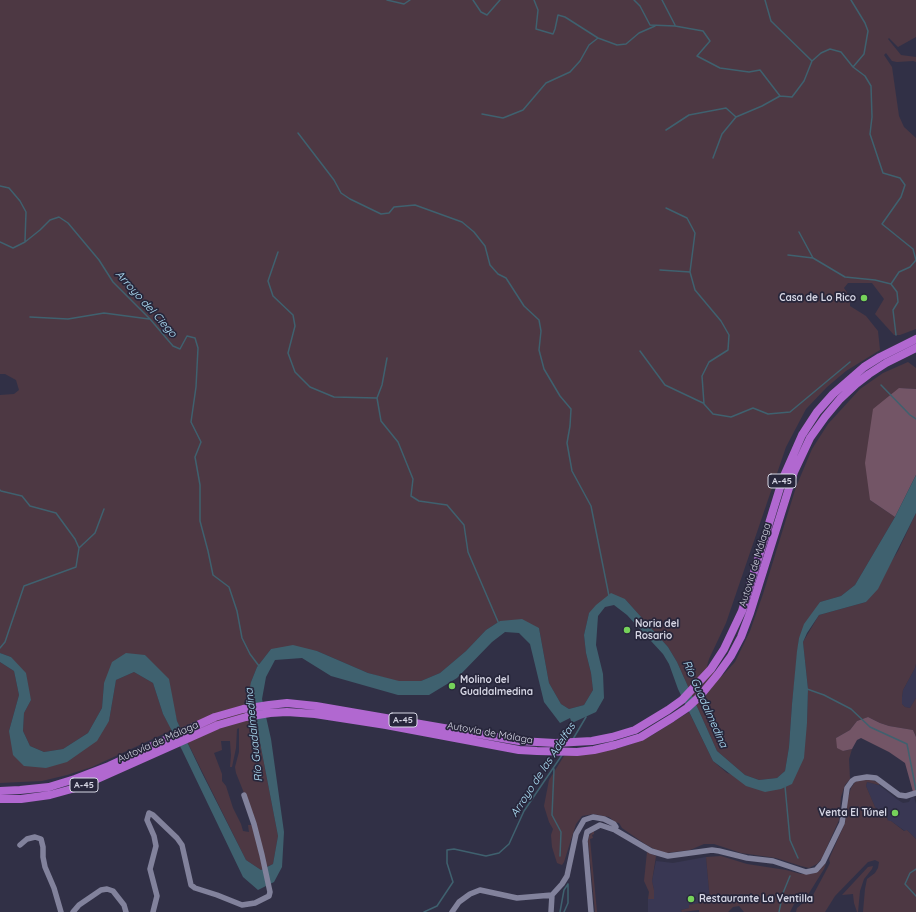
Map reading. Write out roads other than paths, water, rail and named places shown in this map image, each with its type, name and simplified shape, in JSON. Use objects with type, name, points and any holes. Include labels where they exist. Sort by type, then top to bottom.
[{"type":"highway","name":"Autovía de Málaga","points":[[0,791],[49,787],[109,766],[159,743],[198,730],[218,726],[246,717],[270,713],[287,712],[315,714],[386,725],[519,750],[577,752],[614,745],[641,737],[687,708],[700,696],[714,672],[742,610],[783,478],[802,435],[817,412],[850,378],[864,367],[880,357],[916,339]]},
{"type":"highway","name":"Autovía de Málaga","points":[[0,799],[21,799],[50,795],[79,787],[162,751],[198,730],[215,717],[243,709],[287,703],[386,717],[519,741],[555,744],[592,741],[635,730],[682,700],[731,656],[746,625],[794,472],[810,438],[840,399],[856,384],[886,363],[916,348]]},
{"type":"street","points":[[592,912],[585,841],[587,832],[600,825],[615,830],[651,851],[668,856],[712,850],[747,858],[773,861],[806,872],[816,870],[823,862],[842,823],[848,788],[852,781],[867,777],[876,778],[899,795],[906,796],[916,794]]},
{"type":"street","points":[[153,912],[157,896],[150,869],[156,846],[154,836],[147,820],[149,813],[154,815],[182,845],[191,884],[195,888],[242,905],[255,903],[269,896],[270,892],[262,855],[244,795]]},
{"type":"street","points":[[551,912],[552,895],[567,876],[576,834],[584,820],[593,817],[604,819],[614,824],[616,827],[615,830]]},
{"type":"street","points":[[20,845],[27,839],[35,837],[41,839],[45,868],[54,888],[61,912]]},
{"type":"street","points":[[73,912],[79,905],[101,890],[107,889],[113,891],[124,905],[126,912]]},
{"type":"street","points":[[452,912],[464,898],[480,890],[517,898],[552,895]]},
{"type":"water","points":[[916,475],[916,513],[878,589],[866,602],[819,615],[803,642],[808,689],[804,758],[792,784],[781,789],[765,792],[746,786],[713,761],[678,689],[669,664],[663,654],[627,615],[614,605],[605,607],[598,616],[596,645],[603,674],[604,698],[596,712],[572,723],[570,718],[560,723],[544,702],[530,644],[519,633],[505,632],[492,642],[457,678],[429,695],[398,695],[331,676],[302,658],[275,660],[266,677],[262,699],[271,739],[284,832],[282,867],[274,882],[258,890],[243,877],[163,714],[153,683],[134,672],[116,680],[109,721],[97,741],[67,762],[46,768],[24,766],[13,755],[9,731],[19,695],[14,671],[0,662],[0,653],[11,657],[26,673],[31,700],[24,713],[23,731],[30,746],[44,752],[63,749],[88,733],[102,708],[104,683],[112,662],[126,653],[145,655],[169,679],[177,721],[202,773],[246,860],[261,870],[273,864],[278,836],[258,732],[247,702],[251,682],[257,667],[271,649],[293,645],[317,651],[368,673],[399,681],[421,681],[440,673],[466,651],[486,630],[500,621],[522,619],[539,628],[549,683],[561,704],[569,709],[584,705],[593,690],[584,635],[589,613],[596,605],[611,593],[625,599],[668,647],[677,662],[717,751],[745,775],[759,780],[777,778],[785,771],[789,747],[797,651],[799,638],[804,624],[820,602],[841,596],[855,585],[895,517]]},
{"type":"waterway","points":[[387,0],[404,4],[410,0]]},
{"type":"waterway","points":[[473,0],[481,12],[487,15],[500,0]]},
{"type":"waterway","points":[[534,0],[538,10],[536,29],[553,34],[558,15],[565,17],[598,38],[617,45],[626,44],[639,33],[655,26]]},
{"type":"waterway","points":[[634,0],[640,6],[650,25],[675,26],[703,31],[710,41],[697,56],[720,68],[749,72],[760,70],[780,96],[792,97],[804,81],[812,61],[821,53],[830,49],[841,52],[853,67],[865,76],[871,86],[872,117],[870,134],[883,173],[900,178],[905,185],[901,197],[882,224],[913,249],[916,260],[910,267],[899,272],[891,284],[897,292],[898,302],[893,310],[896,335]]},
{"type":"waterway","points":[[662,0],[675,25]]},
{"type":"waterway","points":[[765,0],[771,21],[812,61]]},
{"type":"waterway","points":[[851,0],[865,23],[868,31],[864,54],[853,67]]},
{"type":"waterway","points":[[482,114],[503,118],[523,110],[546,83],[570,72],[580,61],[589,45],[598,38]]},
{"type":"waterway","points":[[713,158],[722,134],[736,117],[762,106],[780,96]]},
{"type":"waterway","points":[[666,130],[689,115],[726,108],[736,117]]},
{"type":"waterway","points":[[298,133],[334,180],[341,193],[350,199],[381,214],[389,213],[394,207],[415,205],[462,222],[474,232],[485,246],[490,265],[498,274],[506,278],[524,306],[539,320],[541,331],[539,350],[544,369],[560,396],[571,409],[567,443],[572,471],[591,506],[609,596]]},
{"type":"waterway","points":[[0,186],[9,188],[20,201],[26,212],[25,241]]},
{"type":"waterway","points":[[666,208],[687,218],[695,233],[690,272],[695,290],[721,321],[729,335],[728,350],[709,362],[702,376],[704,404],[713,414],[731,417],[753,408],[768,414],[790,412],[850,362]]},
{"type":"waterway","name":"Arroyo del Ciego","points":[[0,242],[13,248],[25,242],[50,220],[59,217],[68,223],[99,260],[113,282],[150,319],[173,346],[180,349],[187,336],[195,338],[198,348],[196,387],[191,422],[201,442],[195,457],[200,485],[200,521],[213,575],[229,587],[237,611],[242,638],[250,654],[259,666]]},
{"type":"waterway","points":[[799,232],[813,258]]},
{"type":"waterway","points":[[278,252],[268,281],[273,296],[293,315],[295,326],[288,353],[295,372],[310,387],[334,397],[377,398]]},
{"type":"waterway","points":[[788,255],[813,258],[845,277],[875,280],[891,284]]},
{"type":"waterway","points":[[660,270],[690,272]]},
{"type":"waterway","points":[[30,317],[68,319],[104,313],[149,319]]},
{"type":"waterway","points":[[640,351],[665,385],[703,403]]},
{"type":"waterway","points":[[387,358],[382,385],[377,398],[381,421],[398,442],[413,479],[411,496],[419,501],[447,505],[464,525],[468,552],[499,624]]},
{"type":"waterway","points":[[881,385],[910,415],[916,419]]},
{"type":"waterway","points":[[0,490],[22,496],[30,506],[56,513],[75,539],[79,548],[76,567],[24,586],[5,642],[0,648]]},
{"type":"waterway","points":[[79,548],[95,533],[104,509]]},
{"type":"waterway","points":[[807,689],[824,695],[851,709],[870,727],[907,744],[916,790]]},
{"type":"waterway","name":"Arroyo de las Adelfas","points":[[573,739],[586,717]]},
{"type":"waterway","name":"Arroyo de las Adelfas","points":[[424,912],[437,906],[453,882],[447,863],[447,850],[454,849],[486,856],[499,853],[509,844],[524,811],[562,755]]},
{"type":"waterway","points":[[554,769],[552,815],[561,832],[560,856]]},
{"type":"waterway","points":[[785,786],[790,840],[798,858]]},
{"type":"waterway","points":[[916,869],[910,873],[905,884],[916,896]]},
{"type":"waterway","points":[[779,912],[783,893],[790,876]]},
{"type":"waterway","points":[[560,912],[564,890],[568,884]]},
{"type":"waterway","points":[[564,912],[568,903],[568,884]]},
{"type":"place","name":"Casa de Lo Rico","points":[[864,298]]},
{"type":"place","name":"Noria del Rosario","points":[[627,630]]},
{"type":"place","name":"Molino del Gualdalmedina","points":[[452,686]]},
{"type":"place","name":"Venta El Túnel","points":[[895,813]]},
{"type":"place","name":"Restaurante La Ventilla","points":[[691,899]]},
{"type":"water label","name":"Río Guadalmedina","points":[[705,704]]},
{"type":"water label","name":"Río Guadalmedina","points":[[254,735]]}]
